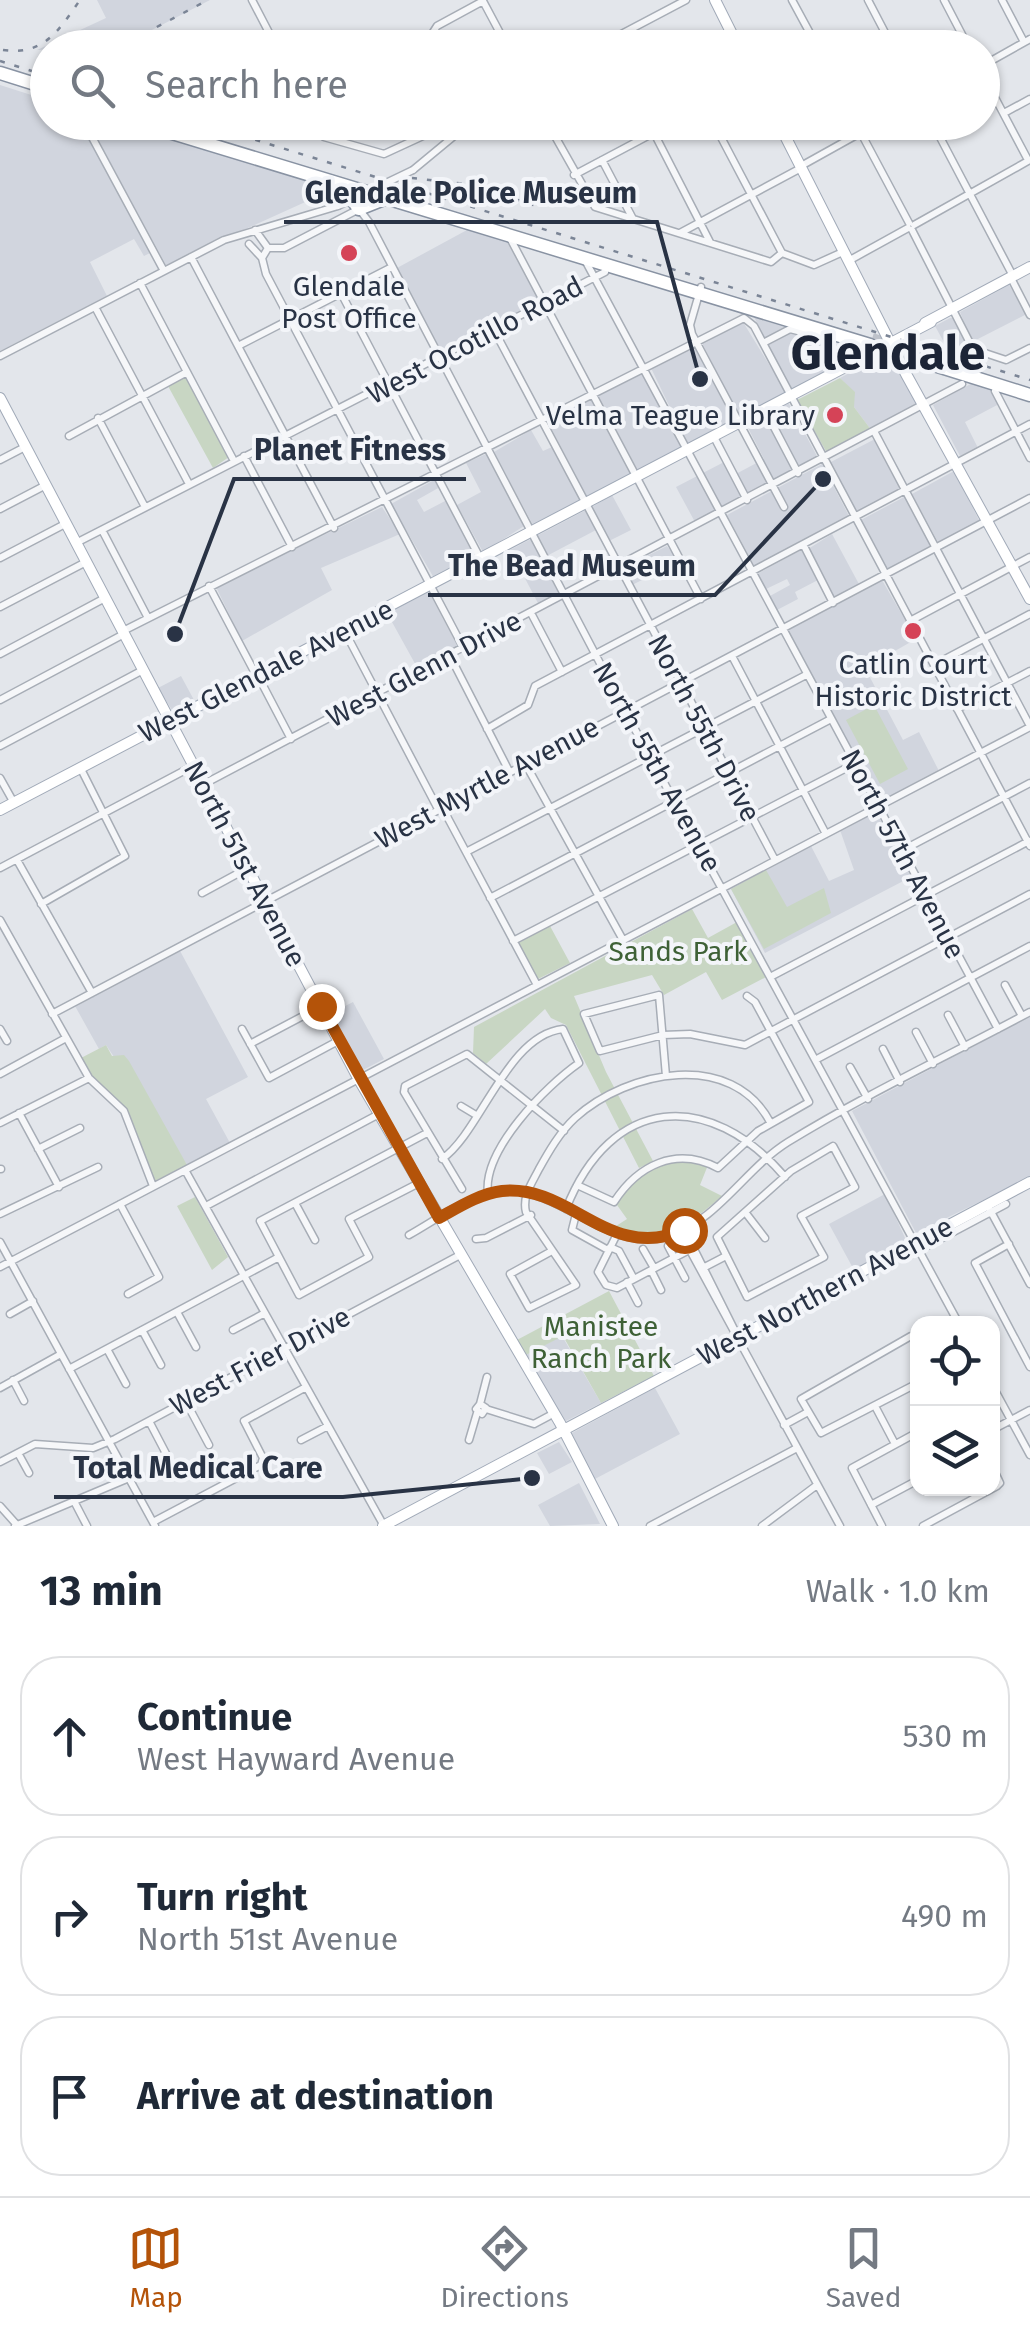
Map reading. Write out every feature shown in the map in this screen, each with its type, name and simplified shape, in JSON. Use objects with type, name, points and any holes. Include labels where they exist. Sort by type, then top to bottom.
[{"type":"highway","points":[[0,73],[30,82]]},
{"type":"highway","points":[[0,81],[30,90]]},
{"type":"highway","points":[[193,140],[503,231],[521,243],[700,290]]},
{"type":"highway","points":[[218,140],[872,345]]},
{"type":"highway","points":[[199,142],[224,142]]},
{"type":"highway","points":[[285,168],[350,193],[359,209],[373,202],[392,200]]},
{"type":"highway","points":[[368,222],[373,202]]},
{"type":"highway","points":[[912,355],[1030,392]]},
{"type":"main road","points":[[714,0],[730,30]]},
{"type":"main road","points":[[788,140],[1030,600]]},
{"type":"main road","points":[[850,259],[877,318],[894,343]]},
{"type":"main road","name":"West Glendale Avenue","points":[[0,810],[894,343],[1030,268]]},
{"type":"main road","points":[[872,345],[882,338],[877,318]]},
{"type":"main road","name":"West Glendale Avenue","points":[[846,368],[872,345],[894,343]]},
{"type":"main road","name":"North 51st Avenue","points":[[2,406],[358,1078],[613,1526]]},
{"type":"main road","name":"West Northern Avenue","points":[[383,1526],[920,1245],[1030,1182]]},
{"type":"main road","name":"North 51st Avenue","points":[[530,1376],[561,1432]]},
{"type":"main road","name":"West Northern Avenue","points":[[506,1461],[542,1438],[561,1432]]},
{"type":"street","points":[[252,0],[267,30]]},
{"type":"street","points":[[434,30],[482,0],[498,30]]},
{"type":"street","points":[[629,30],[686,0]]},
{"type":"street","points":[[792,0],[808,30]]},
{"type":"street","points":[[868,0],[884,30]]},
{"type":"street","points":[[944,0],[960,30]]},
{"type":"street","points":[[1000,58],[1027,41],[1002,0]]},
{"type":"street","points":[[1004,113],[1030,99]]},
{"type":"street","points":[[722,140],[782,253],[814,265],[850,259],[1029,162],[1000,105]]},
{"type":"street","points":[[94,140],[164,271]]},
{"type":"street","points":[[337,140],[384,154],[414,140]]},
{"type":"street","points":[[0,356],[191,257],[255,230],[358,199],[451,140]]},
{"type":"street","points":[[556,140],[594,207],[771,262],[782,253]]},
{"type":"street","points":[[574,175],[641,140]]},
{"type":"street","points":[[658,140],[711,243]]},
{"type":"street","points":[[679,233],[848,140]]},
{"type":"street","points":[[866,140],[973,349],[1006,360],[1030,348]]},
{"type":"street","points":[[942,140],[1030,314]]},
{"type":"street","points":[[602,160],[632,218]]},
{"type":"street","points":[[268,248],[284,248],[359,209]]},
{"type":"street","name":"North 55th Avenue","points":[[359,209],[955,1316]]},
{"type":"street","points":[[255,230],[268,248]]},
{"type":"street","points":[[521,243],[546,303],[700,599]]},
{"type":"street","points":[[249,244],[262,258],[266,274],[464,648]]},
{"type":"street","points":[[262,258],[268,248]]},
{"type":"street","name":"North 57th Avenue","points":[[581,256],[601,274],[688,450],[998,1029]]},
{"type":"street","points":[[191,257],[334,528]]},
{"type":"street","points":[[238,346],[392,267]]},
{"type":"street","name":"West Ocotillo Road","points":[[76,543],[601,274]]},
{"type":"street","points":[[140,283],[234,460]]},
{"type":"street","points":[[700,290],[690,325],[784,507]]},
{"type":"street","points":[[341,293],[480,559]]},
{"type":"street","points":[[95,307],[189,484]]},
{"type":"street","points":[[0,700],[209,586],[334,528],[735,319],[746,319],[763,342],[1029,843],[772,976]]},
{"type":"street","points":[[763,342],[790,329],[825,338],[846,368]]},
{"type":"street","name":"North 55th Drive","points":[[494,330],[775,860]]},
{"type":"street","points":[[69,436],[187,372]]},
{"type":"street","name":"West Glenn Drive","points":[[204,784],[876,433],[962,384]]},
{"type":"street","points":[[995,391],[1030,458]]},
{"type":"street","points":[[765,410],[798,473]]},
{"type":"street","points":[[98,418],[145,507]]},
{"type":"street","points":[[487,729],[531,703],[532,688],[1030,424]]},
{"type":"street","points":[[0,1267],[1030,726],[876,433]]},
{"type":"street","points":[[714,436],[747,500]]},
{"type":"street","points":[[0,460],[25,447]]},
{"type":"street","points":[[244,456],[292,547]]},
{"type":"street","points":[[0,509],[46,485]]},
{"type":"street","name":"West Myrtle Avenue","points":[[52,1014],[1030,498]]},
{"type":"street","points":[[0,558],[66,524]]},
{"type":"street","points":[[102,530],[148,618]]},
{"type":"street","points":[[804,546],[833,602]]},
{"type":"street","points":[[910,621],[1030,557]]},
{"type":"street","points":[[0,607],[86,562]]},
{"type":"street","points":[[209,586],[290,739]]},
{"type":"street","points":[[0,654],[106,598]]},
{"type":"street","points":[[531,613],[562,672]]},
{"type":"street","points":[[934,665],[1030,614]]},
{"type":"street","points":[[344,630],[537,985]]},
{"type":"street","points":[[450,656],[509,772]]},
{"type":"street","points":[[732,656],[826,834]]},
{"type":"street","points":[[0,746],[143,670]]},
{"type":"street","points":[[957,710],[1030,671]]},
{"type":"street","points":[[466,852],[807,674]]},
{"type":"street","points":[[490,898],[830,719]]},
{"type":"street","points":[[525,763],[623,940]]},
{"type":"street","points":[[514,941],[854,764]]},
{"type":"street","points":[[0,868],[194,766]]},
{"type":"street","points":[[41,904],[125,856],[80,768]]},
{"type":"street","points":[[0,778],[14,802]]},
{"type":"street","points":[[901,851],[1030,783]]},
{"type":"street","points":[[17,860],[92,993]]},
{"type":"street","points":[[202,893],[248,868]]},
{"type":"street","points":[[666,1076],[663,1035],[659,995],[584,1014],[600,1051],[663,1035],[690,1034],[746,1045],[1030,894]]},
{"type":"street","points":[[0,920],[89,1078],[124,1110],[153,1186]]},
{"type":"street","points":[[817,1058],[1030,946]]},
{"type":"street","points":[[409,1235],[488,1194],[528,1192],[616,1234],[649,1239],[682,1230],[768,1158],[845,1111],[1026,1014],[1006,985]]},
{"type":"street","points":[[577,1184],[614,1202],[632,1178],[650,1165],[689,1158],[718,1168],[770,1122],[809,1102],[756,1002],[747,996]]},
{"type":"street","points":[[250,1044],[321,1006]]},
{"type":"street","points":[[948,1014],[966,1047]]},
{"type":"street","points":[[0,1028],[7,1041]]},
{"type":"street","points":[[242,1028],[269,1078],[339,1041]]},
{"type":"street","points":[[442,1160],[457,1147],[499,1080],[527,1051],[561,1028],[580,1063],[530,1106],[493,1168],[488,1194]]},
{"type":"street","points":[[916,1032],[933,1064]]},
{"type":"street","points":[[0,1074],[66,1038]]},
{"type":"street","points":[[883,1050],[900,1082]]},
{"type":"street","points":[[462,1189],[402,1088],[467,1054],[564,1131]]},
{"type":"street","points":[[850,1067],[868,1099]]},
{"type":"street","points":[[550,1252],[510,1274],[529,1308],[576,1285],[550,1252],[524,1203],[528,1192],[564,1131],[616,1090],[666,1076],[700,1076],[743,1088],[759,1101],[770,1122]]},
{"type":"street","points":[[0,1123],[89,1078]]},
{"type":"street","points":[[461,1106],[476,1114]]},
{"type":"street","points":[[19,1113],[60,1187]]},
{"type":"street","points":[[206,1206],[379,1114]]},
{"type":"street","points":[[566,1209],[577,1184],[606,1146],[647,1122],[700,1117],[749,1138],[785,1177]]},
{"type":"street","points":[[38,1149],[80,1128]]},
{"type":"street","points":[[419,1183],[349,1220],[369,1257],[299,1294],[260,1222],[427,1133]]},
{"type":"street","points":[[833,1146],[855,1186],[802,1216],[824,1257],[747,1298],[726,1256],[717,1237],[785,1177],[833,1146]]},
{"type":"street","points":[[0,1214],[98,1167]]},
{"type":"street","points":[[185,1170],[383,1526]]},
{"type":"street","points":[[294,1203],[315,1240]]},
{"type":"street","points":[[120,1204],[158,1277],[128,1294]]},
{"type":"street","name":"West Northern Avenue","points":[[989,1208],[1006,1204]]},
{"type":"street","points":[[989,1208],[1030,1284]]},
{"type":"street","points":[[745,1212],[765,1238]]},
{"type":"street","points":[[476,1239],[486,1238],[530,1214]]},
{"type":"street","points":[[576,1214],[573,1232],[619,1251],[638,1303]]},
{"type":"street","points":[[682,1230],[702,1268]]},
{"type":"street","points":[[682,1230],[836,1525]]},
{"type":"street","points":[[616,1234],[599,1275],[610,1286],[690,1250]]},
{"type":"street","points":[[0,1242],[153,1522]]},
{"type":"street","points":[[1008,1244],[975,1263],[1030,1367]]},
{"type":"street","points":[[668,1246],[685,1278]]},
{"type":"street","points":[[643,1249],[662,1290]]},
{"type":"street","name":"West Frier Drive","points":[[0,1462],[41,1443],[93,1448],[109,1441],[460,1255]]},
{"type":"street","points":[[702,1268],[726,1256]]},
{"type":"street","points":[[70,1369],[279,1257]]},
{"type":"street","points":[[10,1314],[33,1301]]},
{"type":"street","points":[[177,1312],[196,1347]]},
{"type":"street","points":[[233,1330],[265,1313]]},
{"type":"street","points":[[142,1330],[161,1365]]},
{"type":"street","points":[[910,1340],[800,1396],[820,1433],[910,1387]]},
{"type":"street","points":[[107,1349],[126,1384]]},
{"type":"street","points":[[0,1388],[61,1354]]},
{"type":"street","points":[[14,1366],[24,1401]]},
{"type":"street","points":[[469,1440],[481,1409],[487,1377]]},
{"type":"street","points":[[139,1526],[264,1462],[244,1421],[306,1387]]},
{"type":"street","points":[[72,1401],[83,1394]]},
{"type":"street","points":[[1000,1400],[1030,1455]]},
{"type":"street","points":[[186,1402],[208,1445]]},
{"type":"street","points":[[875,1406],[896,1444]]},
{"type":"street","points":[[481,1409],[534,1424],[549,1416]]},
{"type":"street","points":[[1000,1426],[1030,1410]]},
{"type":"street","points":[[784,1425],[808,1412]]},
{"type":"street","points":[[149,1421],[172,1464]]},
{"type":"street","points":[[534,1424],[542,1438]]},
{"type":"street","points":[[301,1440],[328,1426]]},
{"type":"street","points":[[882,1526],[852,1468],[910,1436]]},
{"type":"street","points":[[72,1458],[73,1446]]},
{"type":"street","points":[[650,1526],[797,1448]]},
{"type":"street","points":[[18,1452],[29,1474]]},
{"type":"street","points":[[0,1506],[16,1526],[36,1522],[129,1478]]},
{"type":"street","points":[[871,1505],[910,1484]]},
{"type":"street","points":[[762,1526],[817,1485]]},
{"type":"street","points":[[717,1490],[724,1502]]},
{"type":"street","points":[[923,1526],[977,1496]]},
{"type":"street","points":[[74,1503],[87,1526]]},
{"type":"shaded area","points":[[97,0],[210,0],[152,30],[80,30],[106,18]]},
{"type":"shaded area","points":[[0,85],[30,95],[30,140],[90,140],[152,252],[144,256],[134,239],[90,262],[107,296],[0,351]]},
{"type":"shaded area","points":[[98,140],[175,140],[334,189],[166,265]]},
{"type":"shaded area","points":[[467,230],[508,241],[541,301],[442,353],[397,268]]},
{"type":"shaded area","points":[[1009,285],[1027,314],[972,342],[960,312]]},
{"type":"shaded area","points":[[754,317],[821,339],[836,368],[791,390]]},
{"type":"shaded area","points":[[954,318],[977,355],[946,346],[935,326]]},
{"type":"shaded area","points":[[743,322],[786,392],[740,418],[702,343]]},
{"type":"shaded area","points":[[694,346],[735,418],[688,445],[651,368]]},
{"type":"shaded area","points":[[890,351],[917,403],[872,431],[854,407],[854,392],[840,378]]},
{"type":"shaded area","points":[[643,372],[683,449],[638,471],[598,396]]},
{"type":"shaded area","points":[[974,382],[988,386],[999,404],[965,422],[978,448],[960,456],[933,405]]},
{"type":"shaded area","points":[[592,399],[632,473],[587,497],[548,422]]},
{"type":"shaded area","points":[[788,402],[818,458],[695,522],[676,487],[726,461],[734,475],[764,459],[746,424]]},
{"type":"shaded area","points":[[531,430],[543,451],[552,447],[581,500],[533,525],[494,452]]},
{"type":"shaded area","points":[[875,439],[903,488],[857,515],[829,463]]},
{"type":"shaded area","points":[[486,454],[524,526],[483,552],[457,505],[481,492],[466,463]]},
{"type":"shaded area","points":[[822,464],[849,516],[755,567],[727,515]]},
{"type":"shaded area","points":[[954,471],[980,522],[939,544],[912,494]]},
{"type":"shaded area","points":[[434,480],[440,487],[417,500],[424,512],[447,500],[475,554],[434,578],[391,504]]},
{"type":"shaded area","points":[[612,495],[631,530],[609,541],[592,507]]},
{"type":"shaded area","points":[[906,496],[934,546],[886,572],[859,521]]},
{"type":"shaded area","points":[[382,507],[400,534],[321,568],[332,590],[242,641],[216,587]]},
{"type":"shaded area","points":[[586,510],[596,530],[541,559],[559,594],[539,605],[510,550]]},
{"type":"shaded area","points":[[832,534],[860,586],[834,598],[808,549]]},
{"type":"shaded area","points":[[667,546],[674,555],[653,566],[656,573],[632,585],[625,567]]},
{"type":"shaded area","points":[[801,550],[818,580],[795,592],[798,599],[777,610],[770,596],[790,585],[787,579],[766,589],[757,574]]},
{"type":"shaded area","points":[[882,580],[916,639],[865,668],[903,740],[919,732],[939,771],[880,801],[788,630]]},
{"type":"shaded area","points":[[429,592],[458,647],[418,669],[387,613]]},
{"type":"shaded area","points":[[181,676],[194,700],[172,710],[158,688]]},
{"type":"shaded area","points":[[876,812],[911,877],[765,953],[731,889],[811,846],[829,881],[854,870],[840,830]]},
{"type":"shaded area","points":[[179,949],[248,1077],[206,1099],[230,1143],[187,1165],[106,1045],[99,1049],[75,1006]]},
{"type":"shaded area","points":[[353,1002],[384,1059],[363,1070],[330,1014]]},
{"type":"shaded area","points":[[1030,1016],[1030,1177],[916,1233],[852,1111]]},
{"type":"shaded area","points":[[885,1194],[906,1240],[854,1270],[829,1224]]},
{"type":"shaded area","points":[[562,1336],[601,1403],[566,1421],[524,1356]]},
{"type":"shaded area","points":[[655,1388],[680,1434],[593,1480],[572,1433]]},
{"type":"shaded area","points":[[559,1442],[572,1462],[549,1474],[537,1453]]},
{"type":"shaded area","points":[[579,1483],[600,1524],[550,1526],[538,1505]]},
{"type":"green space","points":[[186,377],[229,457],[213,468],[168,386]]},
{"type":"green space","points":[[840,378],[855,392],[854,407],[872,431],[827,453],[797,400]]},
{"type":"green space","points":[[874,705],[908,769],[880,784],[846,720]]},
{"type":"green space","points":[[766,870],[787,907],[824,888],[831,913],[764,949],[731,889]]},
{"type":"green space","name":"Sands Park","points":[[692,909],[708,938],[737,922],[768,976],[722,1000],[706,972],[664,995],[652,975],[574,996],[606,1072],[653,1161],[639,1168],[566,1025],[551,1018],[545,1009],[486,1064],[473,1053],[474,1027]]},
{"type":"green space","points":[[550,926],[570,963],[538,979],[518,943]]},
{"type":"green space","points":[[106,1045],[112,1056],[124,1055],[129,1061],[187,1165],[155,1181],[129,1113],[95,1081],[81,1058]]},
{"type":"green space","points":[[681,1160],[708,1165],[700,1185],[722,1196],[698,1216],[672,1230],[644,1235],[613,1228],[627,1219],[617,1205],[635,1180],[652,1169]]},
{"type":"green space","points":[[195,1197],[228,1257],[212,1270],[177,1206]]},
{"type":"green space","name":"Manistee Ranch Park","points":[[609,1291],[654,1376],[601,1403],[563,1336],[524,1356],[515,1341]]},
{"type":"tunnel","points":[[872,339],[913,352]]},
{"type":"railway","points":[[58,30],[80,0]]},
{"type":"railway","points":[[151,30],[208,0]]},
{"type":"railway","points":[[245,30],[251,27]]},
{"type":"railway","points":[[3,50],[30,49]]},
{"type":"railway","points":[[0,61],[30,70]]},
{"type":"railway","points":[[256,140],[1030,380]]},
{"type":"railway","points":[[412,178],[466,184],[540,207]]},
{"type":"place","name":"Glendale Post Office","points":[[349,253]]},
{"type":"place","name":"Glendale Police Museum","points":[[700,379]]},
{"type":"place","name":"Velma Teague Library","points":[[835,415]]},
{"type":"place","name":"The Bead Museum","points":[[823,479]]},
{"type":"place","name":"Catlin Court Historic District","points":[[913,631]]},
{"type":"place","name":"Planet Fitness","points":[[175,634]]},
{"type":"place","name":"Total Medical Care","points":[[532,1478]]},
{"type":"district","name":"Glendale","points":[[888,353]]},
{"type":"route","points":[[321,1006],[439,1218],[477,1198],[513,1191],[528,1192],[634,1239],[664,1238],[684,1230]]}]
